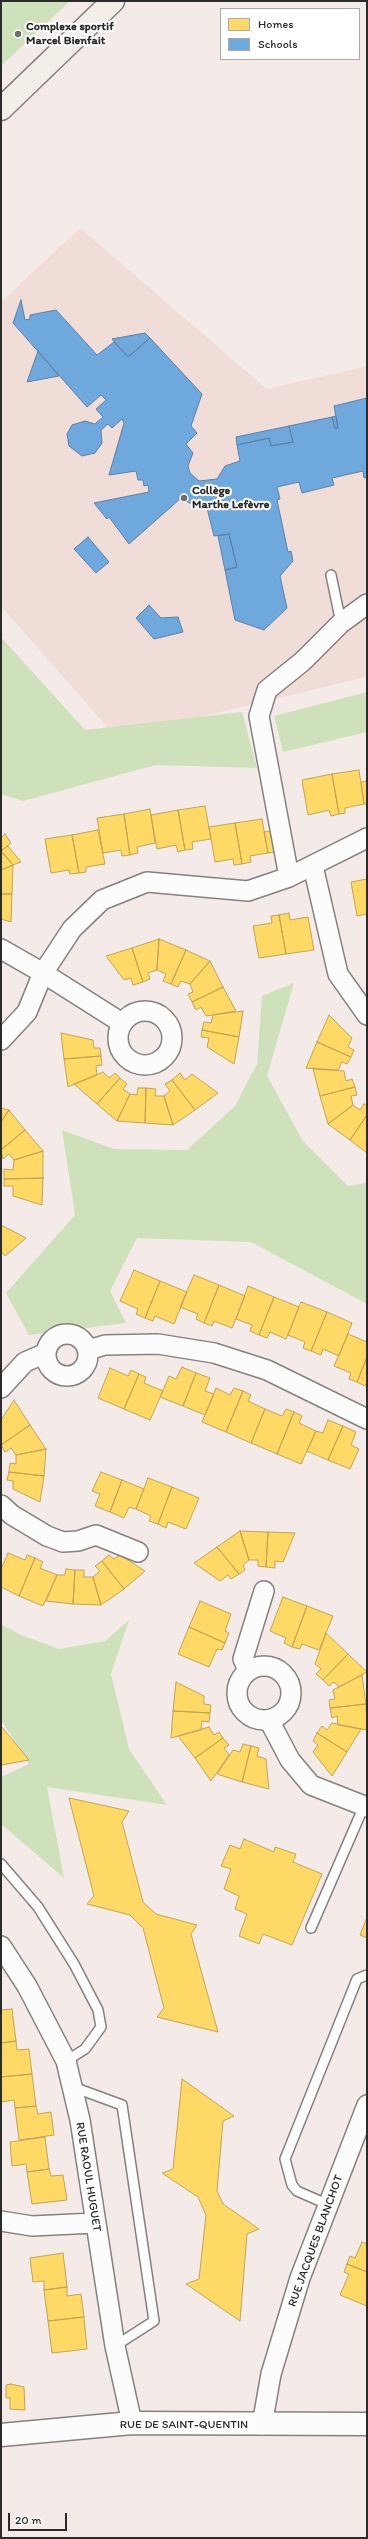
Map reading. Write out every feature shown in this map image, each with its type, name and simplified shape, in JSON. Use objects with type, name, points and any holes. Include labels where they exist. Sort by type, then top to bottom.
[{"type":"main road","points":[[2,107],[113,1]]},
{"type":"main road","name":"RUE DE SAINT-QUENTIN","points":[[1,2435],[132,2423],[262,2425],[367,2424]]},
{"type":"street","points":[[289,877],[259,716],[267,690],[302,661],[341,623],[367,604]]},
{"type":"street","points":[[1,1040],[27,1012],[44,973],[72,929],[102,900],[147,882],[248,891],[289,877],[367,838]]},
{"type":"street","points":[[313,866],[338,974],[367,1015]]},
{"type":"street","points":[[1,949],[44,973],[122,1023]]},
{"type":"street","points":[[62,1334],[75,1335],[85,1343],[88,1350],[86,1364],[76,1374],[69,1375],[62,1375],[50,1367],[46,1353],[51,1341],[62,1334]]},
{"type":"street","points":[[88,1350],[105,1345],[158,1344],[214,1353],[267,1370],[367,1419]]},
{"type":"street","points":[[1,1388],[25,1362],[46,1353]]},
{"type":"street","points":[[1,1506],[12,1515],[47,1536],[63,1542],[78,1541],[96,1535],[138,1552]]},
{"type":"street","points":[[248,1670],[243,1659],[264,1591]]},
{"type":"street","points":[[265,1666],[282,1672],[291,1687],[289,1704],[284,1712],[269,1720],[252,1718],[240,1706],[237,1689],[239,1682],[248,1670],[265,1666]]},
{"type":"street","points":[[269,1720],[290,1760],[311,1785],[366,1806]]},
{"type":"street","name":"RUE RAOUL HUGUET","points":[[1,1946],[27,1986],[66,2061],[80,2120],[115,2346],[132,2423]]},
{"type":"street","name":"RUE JACQUES BLANCHOT","points":[[262,2425],[271,2374],[300,2278],[367,2105]]},
{"type":"street","points":[[1,2221],[32,2226],[95,2223]]},
{"type":"lane","points":[[331,575],[341,623]]},
{"type":"lane","points":[[311,1928],[366,1806]]},
{"type":"lane","points":[[1,1864],[38,1907],[74,1964],[98,2010],[101,2027],[85,2049],[66,2061]]},
{"type":"lane","points":[[329,2205],[297,2191],[292,2185],[284,2159],[357,1980],[367,1975]]},
{"type":"lane","points":[[71,2086],[122,2105],[154,2320],[115,2346]]},
{"type":"shaded area","name":"Collège Marthe Lefèvre","points":[[80,228],[267,389],[367,366],[367,677],[116,737],[1,606],[1,302]]},
{"type":"green space","name":"Complexe sportif Marcel Bienfait","points":[[1,1],[70,1],[1,66]]},
{"type":"green space","points":[[1,637],[85,730],[242,712],[257,768],[156,765],[23,801],[1,794]]},
{"type":"green space","points":[[367,692],[367,732],[283,752],[274,716]]},
{"type":"green space","points":[[294,983],[267,1076],[303,1141],[348,1186],[367,1183],[367,1304],[251,1242],[137,1238],[110,1291],[126,1323],[29,1335],[6,1293],[75,1215],[62,1130],[114,1149],[187,1150],[235,1106],[257,1064],[262,996]]},
{"type":"green space","points":[[129,1620],[111,1674],[129,1749],[167,1805],[47,1787],[64,1878],[1,1824],[1,1777],[29,1764],[1,1720],[1,1624],[21,1635],[59,1649],[105,1641]]},
{"type":"building: Homes","points":[[359,770],[364,804],[345,808],[345,813],[339,814],[332,774]]},
{"type":"building: Homes","points":[[332,774],[339,814],[331,816],[329,810],[308,815],[302,780]]},
{"type":"building: Homes","points":[[367,781],[367,804],[364,804],[361,782]]},
{"type":"building: Homes","points":[[205,806],[211,839],[192,842],[193,849],[185,850],[178,810]]},
{"type":"building: Homes","points":[[150,809],[155,843],[137,847],[138,853],[130,855],[124,814]]},
{"type":"building: Homes","points":[[178,810],[185,850],[178,852],[176,845],[157,849],[151,815]]},
{"type":"building: Homes","points":[[124,814],[130,855],[122,856],[121,850],[103,853],[97,818]]},
{"type":"building: Homes","points":[[262,819],[268,853],[250,856],[251,862],[242,864],[235,823]]},
{"type":"building: Homes","points":[[235,823],[242,864],[234,865],[233,859],[215,862],[209,827]]},
{"type":"building: Homes","points":[[98,830],[105,864],[86,867],[86,872],[79,873],[72,835]]},
{"type":"building: Homes","points":[[276,830],[280,851],[268,853],[264,832]]},
{"type":"building: Homes","points":[[5,834],[11,843],[1,851],[1,838]]},
{"type":"building: Homes","points":[[72,835],[79,873],[70,874],[69,870],[51,873],[45,839]]},
{"type":"building: Homes","points":[[8,846],[21,862],[13,865],[1,851]]},
{"type":"building: Homes","points":[[1,851],[13,865],[1,870]]},
{"type":"building: Homes","points":[[13,865],[12,894],[1,894],[1,870]]},
{"type":"building: Homes","points":[[367,879],[367,914],[357,916],[351,882]]},
{"type":"building: Homes","points":[[1,894],[12,894],[11,922],[1,919]]},
{"type":"building: Homes","points":[[289,913],[290,920],[308,917],[314,950],[286,954],[279,915]]},
{"type":"building: Homes","points":[[279,915],[286,954],[259,958],[253,926],[272,923],[271,916]]},
{"type":"building: Homes","points":[[159,939],[186,950],[171,984],[163,981],[166,974],[157,970]]},
{"type":"building: Homes","points":[[159,939],[157,970],[148,973],[150,979],[143,982],[132,948]]},
{"type":"building: Homes","points":[[132,948],[143,982],[133,985],[131,978],[124,980],[106,956]]},
{"type":"building: Homes","points":[[186,950],[210,961],[190,984],[181,981],[178,987],[171,984]]},
{"type":"building: Homes","points":[[210,961],[223,987],[192,1002],[188,994],[193,992],[190,984]]},
{"type":"building: Homes","points":[[223,987],[236,1011],[206,1016],[201,1007],[196,1010],[192,1002]]},
{"type":"building: Homes","points":[[243,1011],[239,1037],[202,1030],[204,1022],[211,1023],[213,1015]]},
{"type":"building: Homes","points":[[329,1015],[352,1038],[348,1047],[354,1050],[351,1057],[317,1042]]},
{"type":"building: Homes","points":[[202,1030],[239,1037],[234,1064],[207,1047],[209,1038],[201,1037]]},
{"type":"building: Homes","points":[[61,1033],[93,1040],[94,1048],[100,1048],[101,1056],[64,1059]]},
{"type":"building: Homes","points":[[317,1042],[351,1057],[347,1064],[342,1062],[338,1070],[306,1068]]},
{"type":"building: Homes","points":[[101,1056],[102,1065],[96,1066],[97,1075],[68,1087],[64,1059]]},
{"type":"building: Homes","points":[[313,1069],[344,1071],[346,1081],[352,1079],[355,1087],[320,1096]]},
{"type":"building: Homes","points":[[103,1072],[109,1078],[115,1073],[120,1078],[97,1104],[74,1084]]},
{"type":"building: Homes","points":[[180,1073],[185,1080],[192,1074],[218,1093],[195,1110],[172,1080]]},
{"type":"building: Homes","points":[[120,1078],[127,1084],[123,1089],[130,1094],[117,1121],[97,1104]]},
{"type":"building: Homes","points":[[172,1080],[195,1110],[173,1125],[164,1096],[170,1091],[165,1084]]},
{"type":"building: Homes","points":[[355,1087],[357,1095],[351,1096],[353,1105],[328,1124],[320,1096]]},
{"type":"building: Homes","points":[[138,1088],[146,1088],[145,1123],[117,1121],[130,1094],[137,1095]]},
{"type":"building: Homes","points":[[146,1088],[156,1089],[155,1096],[164,1096],[173,1125],[145,1123]]},
{"type":"building: Homes","points":[[364,1104],[367,1106],[367,1115],[350,1140],[328,1124],[353,1105],[360,1110]]},
{"type":"building: Homes","points":[[1,1108],[9,1110],[1,1122]]},
{"type":"building: Homes","points":[[9,1110],[25,1130],[1,1150],[1,1122]]},
{"type":"building: Homes","points":[[367,1115],[367,1153],[350,1140]]},
{"type":"building: Homes","points":[[25,1130],[43,1151],[14,1160],[9,1154],[3,1159],[1,1150]]},
{"type":"building: Homes","points":[[43,1151],[43,1178],[4,1179],[4,1169],[13,1170],[14,1160]]},
{"type":"building: Homes","points":[[43,1178],[42,1205],[13,1196],[13,1186],[4,1186],[4,1179]]},
{"type":"building: Homes","points":[[1,1225],[26,1238],[5,1256],[1,1251]]},
{"type":"building: Homes","points":[[134,1270],[160,1281],[145,1318],[136,1314],[138,1309],[120,1301]]},
{"type":"building: Homes","points":[[194,1275],[219,1285],[204,1323],[196,1319],[198,1314],[180,1307]]},
{"type":"building: Homes","points":[[160,1281],[187,1292],[174,1324],[155,1316],[153,1321],[145,1318]]},
{"type":"building: Homes","points":[[219,1285],[245,1296],[232,1328],[214,1321],[212,1326],[204,1323]]},
{"type":"building: Homes","points":[[248,1286],[274,1297],[259,1335],[250,1331],[252,1325],[236,1319]]},
{"type":"building: Homes","points":[[274,1297],[299,1307],[286,1339],[270,1332],[267,1338],[259,1335]]},
{"type":"building: Homes","points":[[301,1302],[327,1312],[311,1351],[303,1348],[305,1342],[288,1335]]},
{"type":"building: Homes","points":[[327,1312],[352,1323],[339,1356],[323,1349],[321,1355],[311,1351]]},
{"type":"building: Homes","points":[[348,1334],[367,1342],[367,1357],[357,1382],[349,1379],[351,1373],[334,1366]]},
{"type":"building: Homes","points":[[367,1357],[367,1382],[365,1386],[357,1382]]},
{"type":"building: Homes","points":[[182,1367],[196,1373],[183,1406],[160,1397],[169,1376],[176,1379]]},
{"type":"building: Homes","points":[[110,1368],[128,1376],[131,1370],[139,1374],[124,1409],[98,1398]]},
{"type":"building: Homes","points":[[196,1373],[210,1378],[205,1391],[214,1394],[205,1415],[183,1406]]},
{"type":"building: Homes","points":[[139,1374],[146,1377],[144,1383],[163,1391],[150,1420],[124,1409]]},
{"type":"building: Homes","points":[[216,1388],[230,1395],[234,1388],[243,1391],[226,1432],[202,1422]]},
{"type":"building: Homes","points":[[243,1391],[251,1395],[248,1401],[265,1409],[251,1443],[226,1432]]},
{"type":"building: Homes","points":[[14,1400],[30,1425],[1,1445],[1,1420]]},
{"type":"building: Homes","points":[[265,1409],[282,1416],[286,1409],[294,1412],[277,1454],[251,1443]]},
{"type":"building: Homes","points":[[294,1412],[302,1416],[299,1423],[316,1431],[301,1464],[277,1454]]},
{"type":"building: Homes","points":[[328,1420],[343,1426],[328,1460],[307,1451],[316,1431],[323,1433]]},
{"type":"building: Homes","points":[[30,1425],[46,1449],[16,1455],[11,1448],[5,1452],[1,1445]]},
{"type":"building: Homes","points":[[343,1426],[356,1432],[351,1445],[359,1449],[350,1469],[328,1460]]},
{"type":"building: Homes","points":[[46,1449],[44,1476],[9,1472],[10,1463],[16,1464],[16,1455]]},
{"type":"building: Homes","points":[[9,1472],[44,1476],[40,1502],[13,1489],[13,1481],[7,1480]]},
{"type":"building: Homes","points":[[101,1472],[122,1480],[110,1512],[95,1506],[100,1494],[92,1491]]},
{"type":"building: Homes","points":[[148,1478],[172,1487],[158,1524],[149,1521],[151,1516],[136,1509]]},
{"type":"building: Homes","points":[[122,1480],[144,1489],[136,1509],[129,1507],[124,1518],[110,1512]]},
{"type":"building: Homes","points":[[172,1487],[199,1498],[186,1529],[168,1522],[166,1528],[158,1524]]},
{"type":"building: Homes","points":[[240,1531],[268,1532],[266,1567],[258,1566],[258,1560],[249,1560]]},
{"type":"building: Homes","points":[[240,1531],[249,1560],[243,1565],[245,1570],[239,1574],[217,1547]]},
{"type":"building: Homes","points":[[268,1532],[295,1533],[283,1562],[275,1561],[275,1568],[266,1567]]},
{"type":"building: Homes","points":[[217,1547],[239,1574],[231,1579],[228,1575],[220,1581],[194,1563]]},
{"type":"building: Homes","points":[[8,1553],[25,1560],[27,1555],[35,1558],[19,1596],[1,1587],[1,1569]]},
{"type":"building: Homes","points":[[109,1555],[114,1559],[120,1555],[145,1571],[124,1589],[102,1561]]},
{"type":"building: Homes","points":[[35,1558],[43,1562],[40,1568],[57,1575],[43,1606],[19,1596]]},
{"type":"building: Homes","points":[[102,1561],[124,1589],[101,1605],[93,1577],[100,1571],[95,1566]]},
{"type":"building: Homes","points":[[66,1569],[75,1570],[73,1604],[46,1601],[57,1575],[65,1575]]},
{"type":"building: Homes","points":[[75,1570],[84,1570],[84,1577],[93,1577],[101,1605],[73,1604]]},
{"type":"building: Homes","points":[[283,1597],[307,1606],[292,1647],[284,1643],[286,1638],[270,1631]]},
{"type":"building: Homes","points":[[200,1601],[231,1614],[225,1631],[229,1633],[225,1643],[189,1627]]},
{"type":"building: Homes","points":[[307,1606],[333,1616],[319,1650],[302,1644],[300,1649],[292,1647]]},
{"type":"building: Homes","points":[[189,1627],[225,1643],[222,1650],[217,1649],[209,1667],[178,1654]]},
{"type":"building: Homes","points":[[326,1633],[348,1654],[323,1680],[316,1674],[321,1669],[315,1664]]},
{"type":"building: Homes","points":[[348,1654],[367,1672],[339,1687],[334,1682],[329,1686],[323,1680]]},
{"type":"building: Homes","points":[[362,1675],[366,1704],[330,1708],[329,1700],[335,1699],[333,1690]]},
{"type":"building: Homes","points":[[176,1682],[204,1696],[204,1704],[211,1705],[210,1713],[173,1711]]},
{"type":"building: Homes","points":[[366,1704],[367,1730],[338,1725],[337,1716],[332,1718],[330,1708]]},
{"type":"building: Homes","points":[[173,1711],[210,1713],[209,1722],[202,1721],[201,1730],[171,1738]]},
{"type":"building: Homes","points":[[332,1723],[361,1729],[347,1752],[317,1733],[322,1726],[327,1730]]},
{"type":"building: Homes","points":[[1,1726],[29,1760],[1,1765]]},
{"type":"building: Homes","points":[[209,1727],[214,1735],[219,1732],[223,1738],[195,1758],[178,1736]]},
{"type":"building: Homes","points":[[317,1733],[347,1752],[332,1776],[313,1752],[318,1745],[313,1741]]},
{"type":"building: Homes","points":[[223,1738],[229,1745],[224,1748],[229,1755],[211,1781],[195,1758]]},
{"type":"building: Homes","points":[[243,1744],[251,1746],[242,1782],[217,1774],[233,1750],[240,1752]]},
{"type":"building: Homes","points":[[251,1746],[259,1748],[257,1756],[266,1759],[269,1789],[242,1782]]},
{"type":"building: Homes","points":[[69,1798],[129,1811],[122,1822],[143,1902],[156,1914],[197,1925],[191,1934],[218,2032],[157,2017],[164,2008],[143,1928],[130,1915],[87,1904],[94,1896]]},
{"type":"building: Homes","points":[[244,1839],[274,1852],[275,1847],[296,1854],[293,1862],[322,1874],[292,1945],[263,1934],[259,1944],[239,1936],[247,1914],[235,1909],[239,1896],[224,1889],[231,1869],[221,1866],[230,1845],[240,1849]]},
{"type":"building: Homes","points":[[367,1917],[367,1938],[360,1935]]},
{"type":"building: Homes","points":[[12,2009],[16,2041],[1,2043],[1,2010]]},
{"type":"building: Homes","points":[[16,2041],[17,2050],[29,2049],[32,2074],[1,2077],[1,2043]]},
{"type":"building: Homes","points":[[32,2074],[36,2106],[15,2108],[14,2100],[1,2102],[1,2077]]},
{"type":"building: Homes","points":[[182,2079],[234,2116],[223,2121],[217,2191],[223,2204],[259,2229],[247,2234],[240,2321],[186,2284],[199,2279],[206,2215],[198,2197],[162,2173],[173,2169]]},
{"type":"building: Homes","points":[[36,2106],[38,2114],[51,2112],[54,2135],[19,2140],[15,2108]]},
{"type":"building: Homes","points":[[45,2137],[49,2169],[27,2172],[26,2164],[12,2166],[10,2142]]},
{"type":"building: Homes","points":[[49,2169],[51,2176],[63,2175],[67,2200],[32,2204],[27,2172]]},
{"type":"building: Homes","points":[[362,2242],[367,2244],[367,2272],[347,2264],[350,2256],[355,2258]]},
{"type":"building: Homes","points":[[63,2253],[67,2287],[44,2290],[44,2281],[33,2282],[30,2258]]},
{"type":"building: Homes","points":[[347,2264],[367,2272],[367,2306],[340,2295],[349,2274],[344,2272]]},
{"type":"building: Homes","points":[[67,2287],[67,2296],[81,2294],[84,2317],[48,2321],[44,2290]]},
{"type":"building: Homes","points":[[84,2317],[87,2349],[52,2353],[48,2321]]},
{"type":"building: Homes","points":[[11,2384],[24,2387],[25,2410],[10,2409],[10,2398],[6,2398],[6,2385]]},
{"type":"building: Schools","points":[[21,300],[25,320],[30,319],[30,315],[56,310],[97,355],[114,342],[128,357],[150,338],[202,394],[191,426],[197,433],[186,444],[193,453],[188,466],[190,473],[199,481],[217,479],[225,466],[240,461],[237,445],[269,438],[271,446],[293,442],[289,426],[332,417],[335,428],[338,428],[334,406],[367,398],[367,477],[364,478],[363,471],[332,478],[334,485],[302,493],[299,482],[277,487],[280,499],[277,500],[288,552],[291,551],[293,561],[280,576],[287,608],[264,630],[235,620],[225,570],[237,567],[229,534],[214,536],[207,508],[195,506],[181,498],[129,544],[109,517],[107,519],[94,503],[149,492],[148,485],[144,486],[143,480],[138,480],[136,471],[109,475],[124,423],[122,419],[112,428],[108,424],[101,430],[102,443],[95,453],[82,456],[69,446],[67,434],[72,425],[85,421],[95,424],[103,417],[96,409],[106,400],[101,395],[87,407],[13,323]]},
{"type":"building: Schools","points":[[145,333],[150,338],[128,357],[112,339]]},
{"type":"building: Schools","points":[[38,351],[59,376],[27,382]]},
{"type":"building: Schools","points":[[336,416],[338,428],[335,428],[332,417]]},
{"type":"building: Schools","points":[[289,426],[293,442],[271,446],[269,438],[237,445],[236,437]]},
{"type":"building: Schools","points":[[229,534],[237,567],[225,570],[218,536]]},
{"type":"building: Schools","points":[[88,537],[109,562],[96,573],[74,549]]},
{"type":"building: Schools","points":[[149,605],[161,618],[178,617],[183,632],[154,639],[136,618]]},
{"type":"place","name":"Complexe sportif Marcel Bienfait","points":[[18,34]]},
{"type":"place","name":"Collège Marthe Lefèvre","points":[[184,498]]}]
